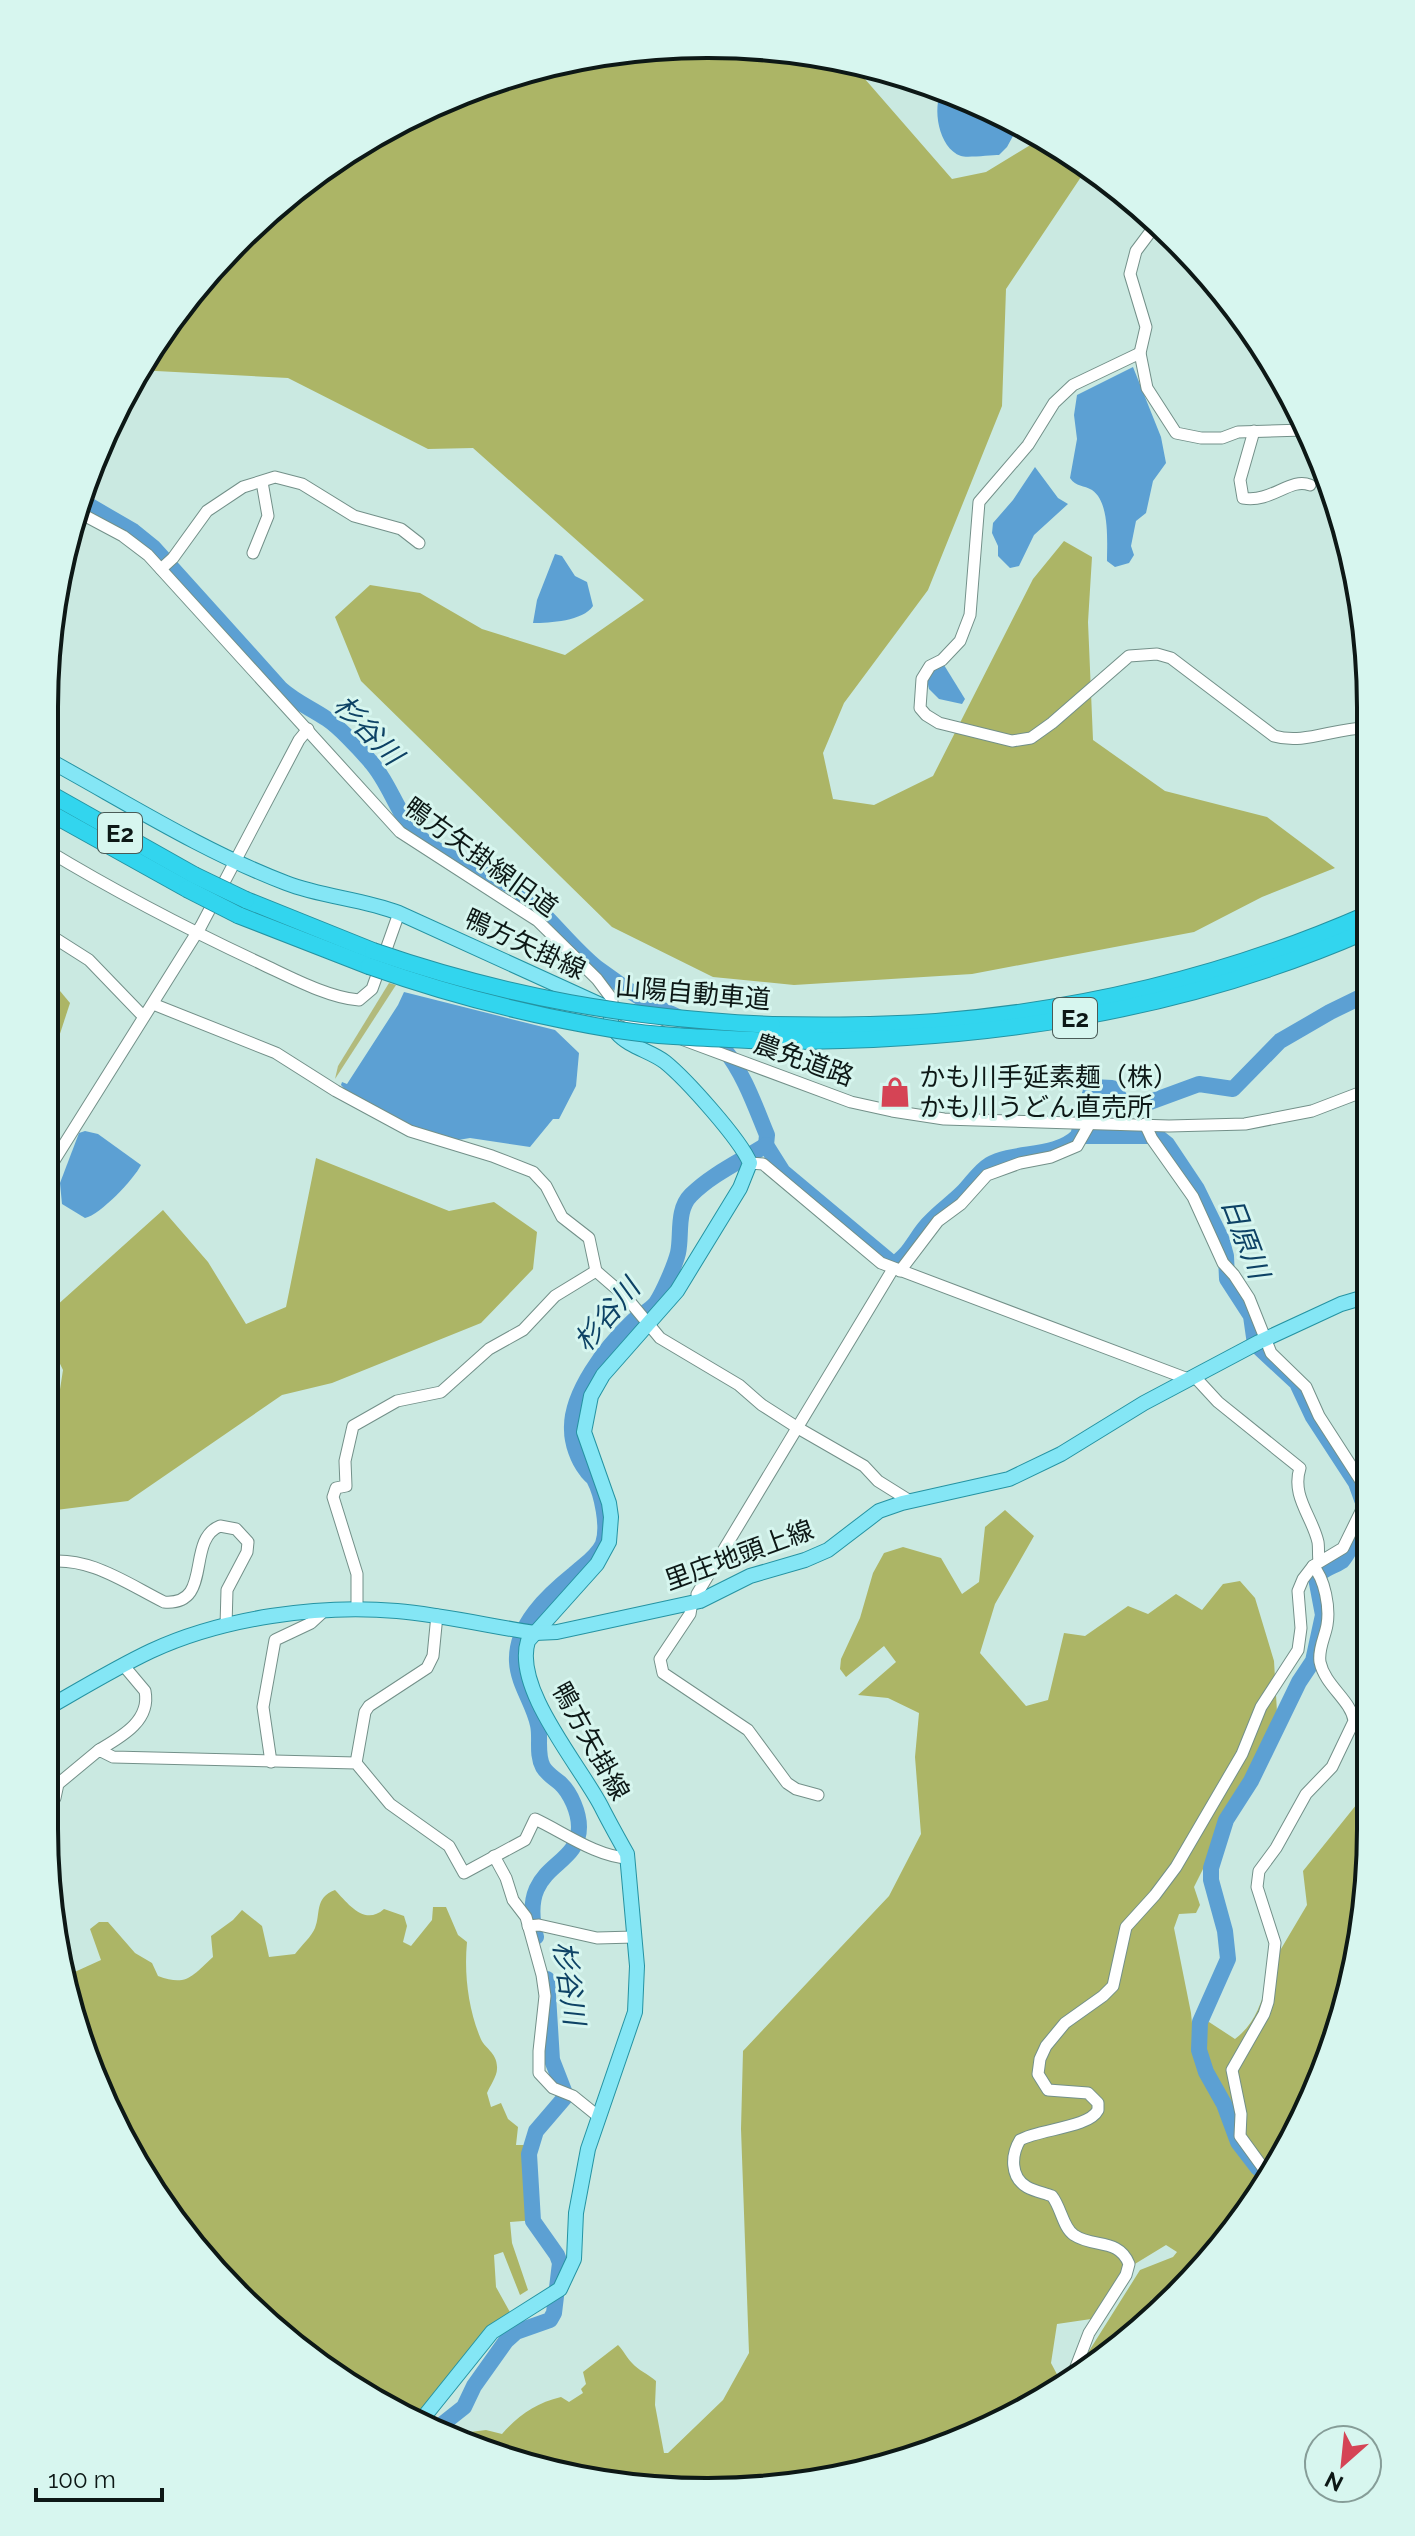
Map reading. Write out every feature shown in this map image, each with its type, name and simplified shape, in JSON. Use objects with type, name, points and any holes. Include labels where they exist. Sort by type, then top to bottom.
[{"type":"highway","name":"山陽自動車道","points":[[58,799],[190,882]]},
{"type":"highway","name":"山陽自動車道","points":[[58,816],[242,908],[371,959],[428,987],[604,1027],[673,1036],[937,1022],[1025,1011],[1112,996],[1256,957],[1357,918]]},
{"type":"highway","name":"山陽自動車道","points":[[772,1033],[856,1041],[940,1037],[1027,1027],[1210,987],[1357,935]]},
{"type":"main road","name":"鴨方矢掛線","points":[[58,765],[236,861],[289,885],[378,905],[399,913],[612,1010]]},
{"type":"main road","points":[[612,1010],[610,1020],[615,1032],[666,1063],[682,1078],[748,1159]]},
{"type":"main road","points":[[666,1063],[665,1053],[669,1045],[681,1039]]},
{"type":"main road","name":"鴨方矢掛線","points":[[426,2414],[492,2332],[508,2319],[556,2292],[574,2259],[576,2213],[588,2149],[635,2012],[637,1990],[628,1858],[602,1807],[538,1700],[526,1671],[526,1631],[586,1578],[606,1551],[611,1517],[605,1491],[586,1443],[585,1418],[591,1396],[644,1320],[688,1274],[740,1188],[748,1159]]},
{"type":"main road","name":"里庄地頭上線","points":[[58,1702],[153,1650],[226,1626],[275,1616],[357,1610],[437,1615],[526,1631],[580,1629],[696,1602],[750,1576],[828,1550],[879,1511],[1009,1479],[1061,1454],[1191,1377],[1259,1342],[1357,1299]]},
{"type":"street","points":[[1150,232],[1136,251],[1130,274],[1146,327],[1140,353],[1147,388],[1176,433],[1222,438],[1238,432],[1295,430]]},
{"type":"street","points":[[1140,353],[1073,385],[1054,403],[1028,445],[979,502],[970,615],[960,641],[942,660],[930,666],[922,679],[920,708],[939,723],[1012,741],[1031,738],[1129,656],[1157,654],[1171,658],[1274,736],[1291,741],[1357,728]]},
{"type":"street","points":[[1254,431],[1240,480],[1243,498],[1266,498],[1296,482],[1310,485]]},
{"type":"street","points":[[166,565],[207,511],[243,487],[275,477],[302,484],[354,516],[401,529],[419,543]]},
{"type":"street","points":[[253,553],[268,516],[262,482]]},
{"type":"street","name":"鴨方矢掛線旧道","points":[[87,517],[166,565],[400,832],[538,921],[597,979],[612,999],[612,1010]]},
{"type":"street","points":[[58,1154],[196,933],[299,740],[308,729]]},
{"type":"street","points":[[58,857],[117,893],[196,933],[292,978],[349,999],[359,1000],[372,989],[399,913]]},
{"type":"street","points":[[58,940],[89,960],[143,1016]]},
{"type":"street","points":[[585,998],[596,990],[597,979]]},
{"type":"street","points":[[153,1004],[276,1053],[336,1091],[410,1131],[533,1172],[546,1186],[562,1217],[589,1238],[596,1271],[626,1297],[667,1342],[739,1385],[762,1405],[798,1428],[864,1466],[878,1481],[910,1501]]},
{"type":"street","name":"農免道路","points":[[612,1010],[851,1102],[944,1119],[1148,1131],[1245,1124],[1312,1111],[1357,1097]]},
{"type":"street","points":[[818,1795],[787,1783],[748,1730],[663,1673],[660,1659],[896,1270],[938,1221],[961,1204],[987,1175],[1020,1163],[1051,1157],[1077,1146],[1085,1127]]},
{"type":"street","points":[[1148,1131],[1193,1197],[1227,1267],[1249,1298],[1259,1342],[1306,1387],[1357,1482]]},
{"type":"street","points":[[748,1159],[763,1164],[881,1263],[1191,1377],[1300,1468],[1297,1477],[1299,1494],[1318,1541],[1317,1569],[1328,1612],[1320,1661],[1330,1686],[1350,1709],[1354,1721],[1332,1767],[1306,1794],[1276,1848],[1259,1871],[1257,1887],[1275,1943],[1269,1993],[1264,2014],[1232,2070],[1241,2114],[1240,2136],[1262,2166]]},
{"type":"street","points":[[357,1610],[357,1574],[333,1497],[336,1488],[346,1486],[345,1461],[353,1426],[397,1401],[441,1392],[489,1349],[523,1330],[555,1296],[596,1271]]},
{"type":"street","points":[[1078,2362],[1089,2333],[1126,2275],[1129,2264],[1123,2252],[1116,2247],[1070,2233],[1052,2196],[1028,2188],[1015,2173],[1012,2158],[1020,2140],[1089,2120],[1098,2110],[1098,2103],[1088,2093],[1048,2090],[1038,2074],[1038,2066],[1046,2046],[1065,2023],[1113,1986],[1126,1927],[1176,1867],[1242,1754],[1261,1707],[1300,1644],[1298,1591],[1317,1569],[1343,1548],[1357,1520]]},
{"type":"street","points":[[58,1561],[95,1566],[164,1602],[173,1603],[185,1599],[192,1591],[201,1553],[211,1531],[220,1526],[236,1529],[248,1542],[247,1552],[227,1590],[226,1626]]},
{"type":"street","points":[[271,1762],[263,1707],[275,1640],[311,1623],[324,1611]]},
{"type":"street","points":[[356,1763],[365,1712],[369,1706],[427,1668],[433,1656],[437,1615]]},
{"type":"street","points":[[58,1784],[99,1750],[135,1726],[144,1711],[145,1691],[124,1666]]},
{"type":"street","points":[[99,1750],[113,1757],[356,1763],[390,1804],[449,1846],[464,1873],[525,1840],[535,1819],[611,1855],[628,1858]]},
{"type":"street","points":[[494,1856],[513,1900],[532,1926],[545,1996],[539,2073],[546,2083],[599,2117]]},
{"type":"street","points":[[532,1926],[597,1938],[634,1937]]},
{"type":"green space","points":[[665,59],[750,59],[863,77],[952,179],[986,172],[1031,145],[1081,177],[1006,289],[1002,406],[928,590],[844,703],[823,753],[833,799],[874,805],[933,776],[1033,579],[1064,541],[1092,557],[1088,622],[1093,740],[1165,791],[1267,817],[1335,868],[1262,897],[1194,932],[972,974],[794,985],[713,977],[612,927],[361,681],[335,617],[370,585],[420,593],[482,629],[565,655],[644,600],[473,448],[428,449],[288,378],[152,371],[192,312],[219,279],[279,219],[312,192],[347,167],[420,125],[499,92],[581,70],[623,64]]},
{"type":"green space","points":[[389,983],[396,985],[335,1079],[338,1066]]},
{"type":"green space","points":[[58,989],[70,1003],[58,1040]]},
{"type":"green space","points":[[316,1158],[449,1211],[494,1202],[537,1232],[533,1269],[481,1323],[332,1383],[282,1395],[128,1501],[58,1510],[58,1402],[63,1370],[58,1360],[58,1304],[163,1210],[208,1262],[246,1324],[286,1307]]},
{"type":"green space","points":[[1005,1510],[1034,1536],[995,1604],[980,1653],[1026,1706],[1048,1700],[1064,1633],[1085,1636],[1128,1606],[1148,1614],[1176,1594],[1202,1610],[1223,1584],[1240,1581],[1255,1598],[1274,1661],[1277,1712],[1246,1777],[1217,1825],[1204,1867],[1194,1887],[1200,1905],[1196,1913],[1179,1914],[1174,1928],[1191,2013],[1195,2054],[1235,2144],[1257,2173],[1196,2257],[1136,2317],[1103,2344],[1086,2356],[1140,2270],[1173,2257],[1177,2252],[1166,2245],[1125,2270],[1091,2319],[1057,2324],[1051,2363],[1058,2375],[995,2411],[916,2444],[834,2466],[792,2472],[750,2477],[665,2477],[581,2466],[469,2433],[486,2430],[502,2434],[536,2406],[561,2397],[569,2402],[583,2393],[581,2389],[586,2384],[583,2372],[618,2345],[634,2365],[656,2381],[655,2405],[664,2453],[668,2453],[723,2400],[749,2353],[741,2129],[743,2051],[889,1896],[921,1834],[915,1757],[919,1713],[888,1698],[858,1695],[896,1662],[884,1646],[846,1677],[840,1669],[841,1659],[860,1618],[873,1573],[884,1553],[903,1547],[941,1558],[962,1594],[979,1582],[985,1527]]},
{"type":"green space","points":[[1357,1804],[1356,1871],[1345,1955],[1335,1997],[1308,2077],[1263,2164],[1247,2141],[1237,2067],[1267,2016],[1278,1954],[1307,1905],[1303,1871]]},
{"type":"green space","points":[[335,1890],[364,1914],[377,1914],[384,1909],[404,1916],[407,1926],[403,1942],[411,1946],[432,1920],[433,1907],[446,1907],[458,1935],[467,1942],[466,1966],[472,2014],[482,2041],[497,2063],[496,2075],[487,2093],[491,2107],[501,2103],[508,2119],[518,2127],[516,2145],[536,2145],[536,2220],[510,2222],[512,2243],[528,2290],[520,2295],[503,2252],[494,2255],[496,2287],[511,2314],[422,2412],[347,2369],[312,2344],[248,2288],[192,2224],[167,2189],[125,2116],[92,2037],[74,1972],[101,1960],[90,1929],[99,1922],[108,1922],[135,1953],[152,1963],[158,1976],[183,1980],[200,1970],[213,1957],[211,1936],[242,1910],[262,1926],[269,1957],[295,1954],[314,1931],[319,1907],[328,1893]]},
{"type":"green space","points":[[1268,1982],[1265,2003],[1235,2056],[1237,2130],[1228,2105],[1207,2070],[1203,2024],[1209,2022],[1235,2039],[1252,2020]]},
{"type":"water","points":[[939,100],[956,107],[1013,136],[999,155],[961,156],[953,152],[942,136]]},
{"type":"water","points":[[1133,367],[1161,437],[1166,463],[1153,481],[1146,513],[1136,521],[1131,546],[1134,555],[1129,563],[1115,567],[1107,561],[1102,503],[1092,490],[1070,478],[1077,439],[1074,415],[1077,395]]},
{"type":"water","points":[[1035,467],[1058,498],[1068,504],[1034,535],[1019,566],[1010,568],[998,556],[998,546],[992,533],[993,523]]},
{"type":"water","points":[[555,554],[562,556],[575,576],[587,582],[593,606],[574,618],[533,623],[537,600]]},
{"type":"water","points":[[944,665],[965,699],[962,704],[939,699],[929,689],[930,674]]},
{"type":"water","points":[[404,992],[555,1030],[579,1053],[576,1086],[559,1119],[553,1119],[530,1147],[470,1138],[458,1140],[402,1122],[348,1093],[342,1082],[347,1084]]},
{"type":"water","points":[[79,1133],[98,1134],[141,1165],[116,1196],[85,1218],[62,1204],[60,1183]]},
{"type":"waterway","name":"杉谷川","points":[[90,506],[133,531],[154,548],[281,689],[327,719],[349,738],[378,770],[408,823],[424,841],[509,885],[533,904],[597,968],[647,1002],[698,1028],[716,1041],[731,1059],[748,1090],[767,1135],[766,1145]]},
{"type":"waterway","points":[[1078,1136],[1092,1087],[1112,1088],[1123,1102],[1150,1102],[1199,1084],[1233,1089],[1280,1041],[1357,999]]},
{"type":"waterway","name":"日原川","points":[[766,1145],[783,1172],[893,1264],[904,1256],[925,1227],[989,1165],[1011,1157],[1058,1148],[1078,1136],[1157,1136],[1167,1144],[1197,1189],[1221,1238],[1227,1279],[1251,1316],[1255,1344],[1297,1383],[1313,1417],[1357,1486]]},
{"type":"waterway","name":"杉谷川","points":[[536,1937],[532,1913],[535,1894],[550,1870],[570,1852],[579,1827],[571,1798],[564,1787],[546,1772],[541,1762],[538,1725],[518,1670],[518,1648],[527,1623],[535,1612],[554,1591],[594,1557],[605,1537],[600,1493],[580,1461],[573,1440],[573,1416],[577,1401],[592,1371],[612,1344],[659,1298],[678,1253],[681,1215],[686,1201],[708,1181],[766,1145]]},
{"type":"waterway","name":"日原川","points":[[1258,2168],[1238,2142],[1199,2050],[1200,2022],[1228,1959],[1211,1868],[1226,1820],[1251,1781],[1299,1682],[1313,1661],[1323,1615],[1316,1578],[1345,1558],[1357,1536]]},
{"type":"waterway","name":"杉谷川","points":[[445,2422],[464,2407],[474,2386],[506,2341],[516,2332],[550,2320],[554,2313],[560,2263],[533,2221],[529,2154],[536,2131],[566,2096],[552,2060],[547,1979]]},
{"type":"place","name":"かも川手延素麺（株） かも川うどん直売所","points":[[895,1092]]}]
